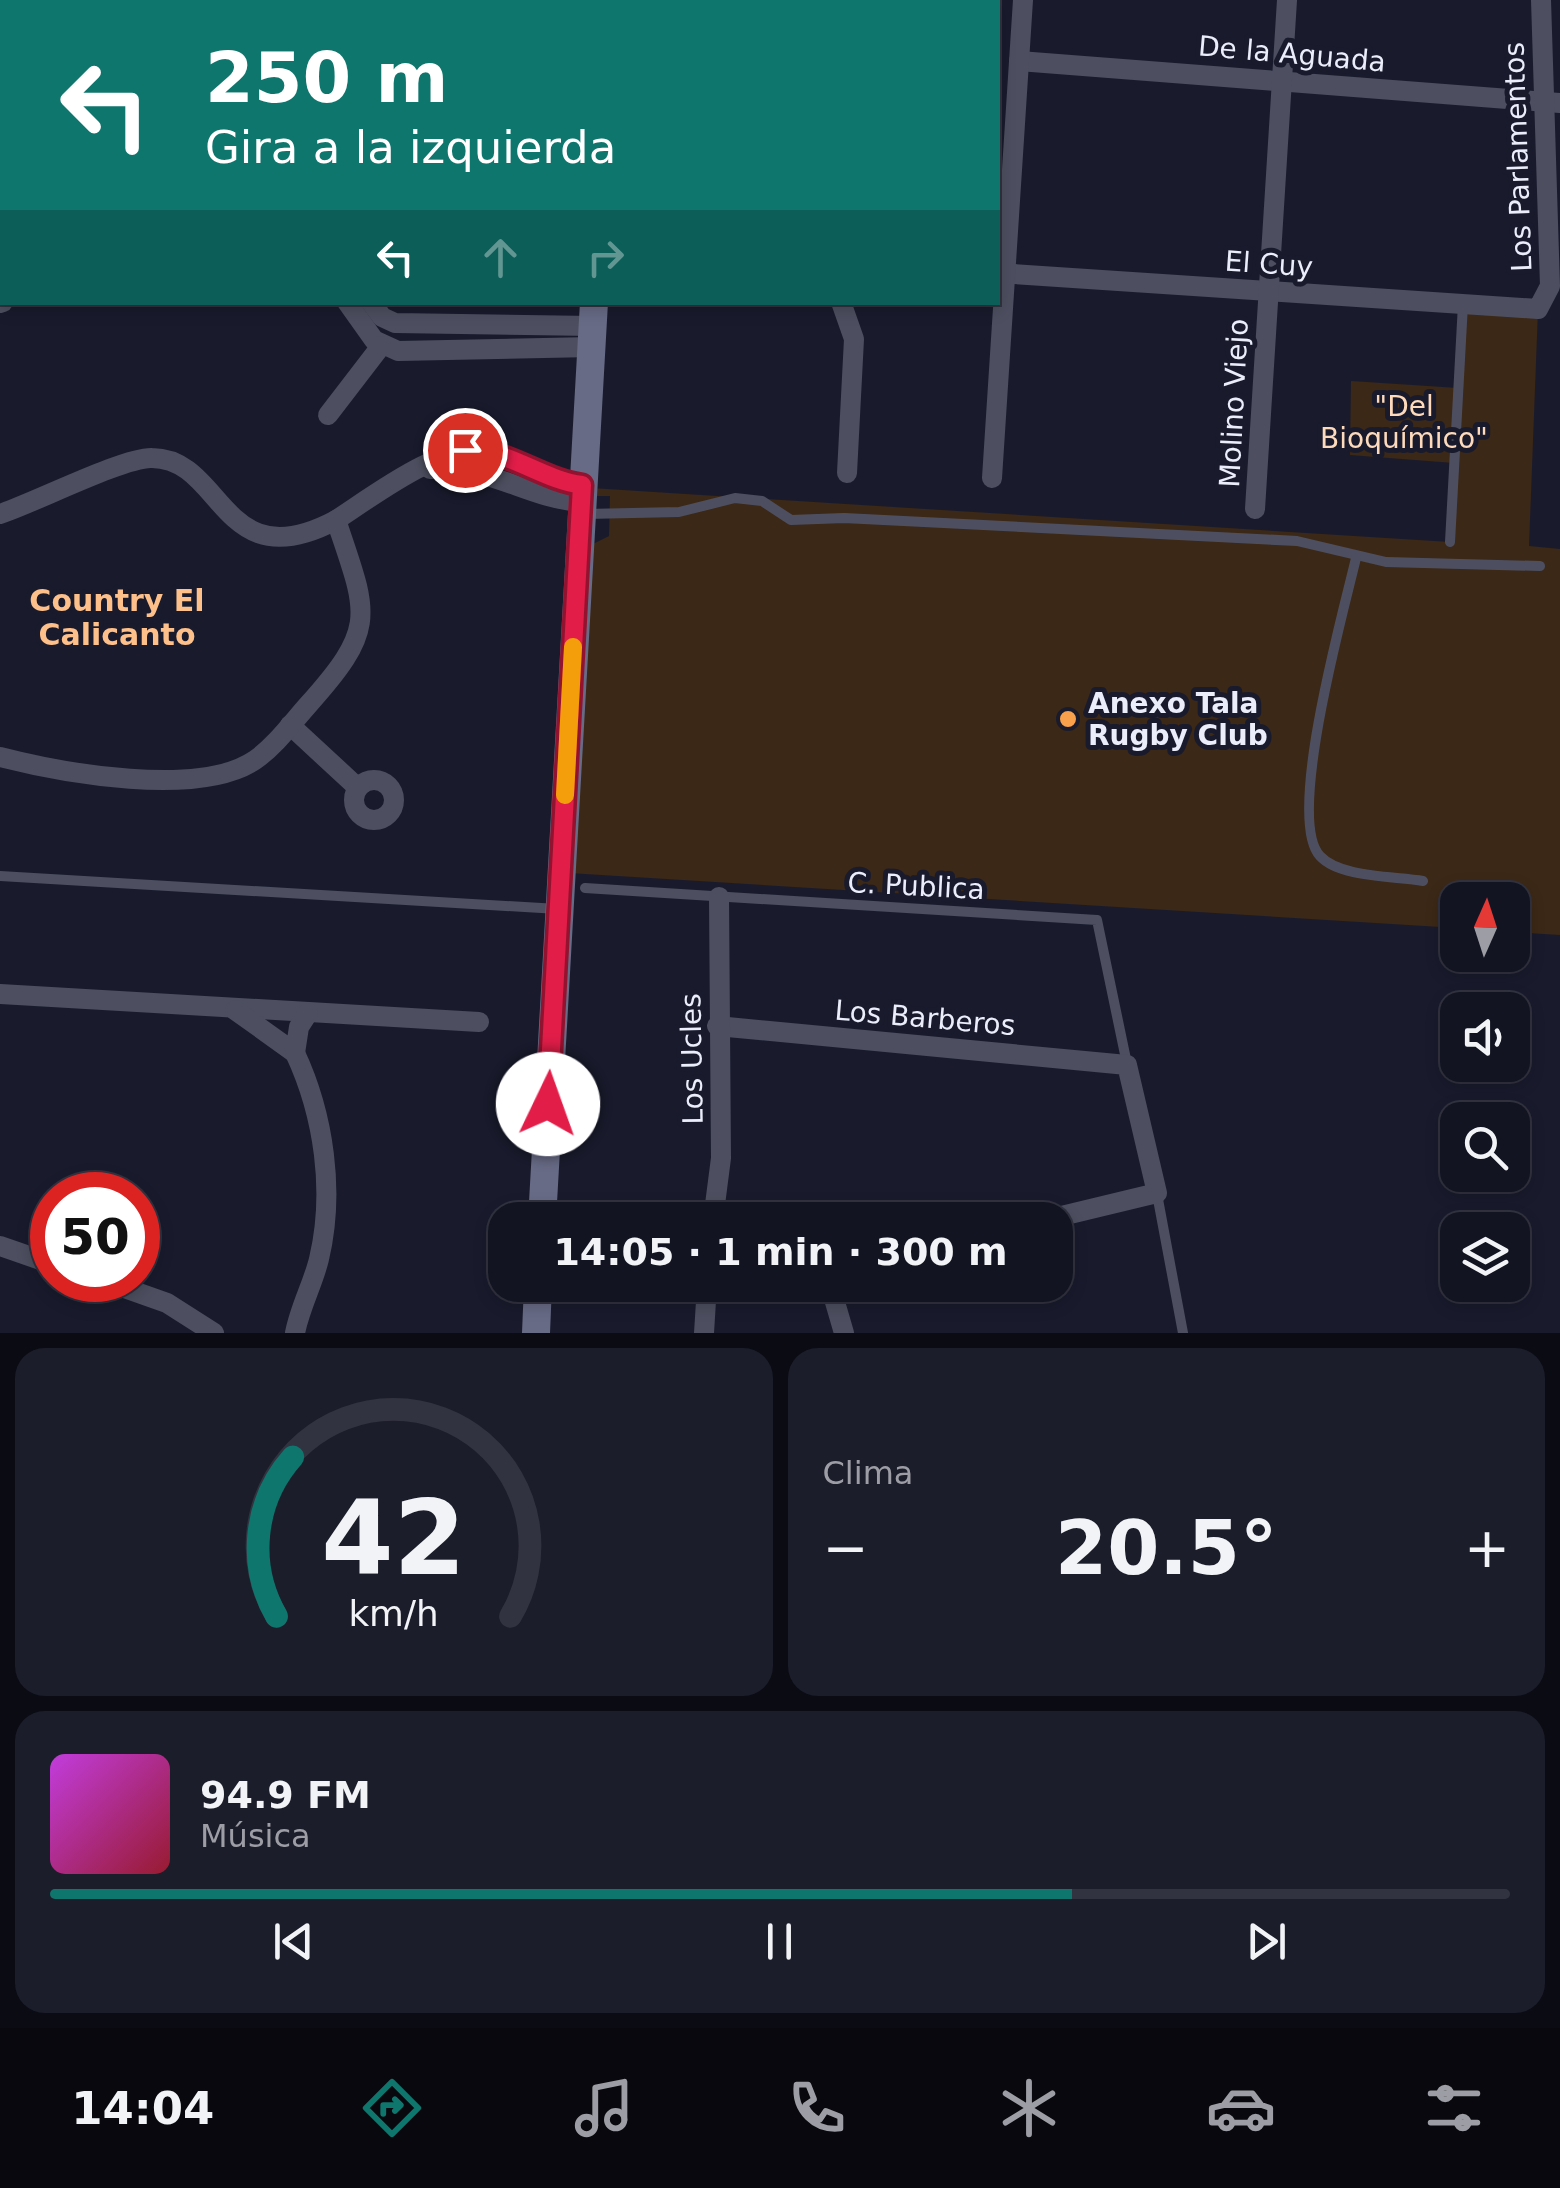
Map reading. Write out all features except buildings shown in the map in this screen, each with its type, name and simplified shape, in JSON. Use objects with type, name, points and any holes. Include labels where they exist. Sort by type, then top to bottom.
[{"type":"main road","points":[[543,1202],[593,325]]},
{"type":"main road","points":[[536,1333],[537,1302]]},
{"type":"street","points":[[992,478],[1002,274],[1024,0]]},
{"type":"street","name":"Molino Viejo","points":[[1255,510],[1287,0]]},
{"type":"street","name":"Los Parlamentos","points":[[1538,309],[1550,286],[1551,103],[1541,0]]},
{"type":"street","name":"De la Aguada","points":[[1020,61],[1551,103]]},
{"type":"street","name":"El Cuy","points":[[1002,274],[1538,309]]},
{"type":"street","points":[[350,305],[363,328],[381,346],[398,351],[483,347],[593,325]]},
{"type":"street","points":[[373,305],[382,317],[395,323],[484,313],[593,325]]},
{"type":"street","points":[[842,305],[854,338],[847,473]]},
{"type":"street","points":[[483,347],[484,313]]},
{"type":"street","points":[[328,415],[381,346]]},
{"type":"street","points":[[0,514],[140,459],[153,458],[180,466],[230,518],[248,528],[292,538],[336,520],[450,454],[475,449],[557,480],[581,500]]},
{"type":"street","points":[[0,757],[55,771],[202,776],[254,760],[340,669],[355,644],[360,592],[336,520]]},
{"type":"street","points":[[290,725],[357,787]]},
{"type":"street","name":"Los Ucles","points":[[716,1202],[722,1158],[719,897]]},
{"type":"street","points":[[0,994],[479,1022]]},
{"type":"street","points":[[233,1009],[295,1053]]},
{"type":"street","points":[[295,1332],[319,1261],[326,1192],[322,1138],[295,1053],[300,1027],[308,1013]]},
{"type":"street","name":"Los Barberos","points":[[718,1026],[1127,1065]]},
{"type":"street","points":[[1073,1213],[1157,1193],[1127,1065]]},
{"type":"street","points":[[0,1246],[30,1256]]},
{"type":"street","points":[[160,1301],[214,1333]]},
{"type":"street","points":[[704,1333],[706,1302]]},
{"type":"street","points":[[835,1302],[844,1333]]},
{"type":"lane","points":[[1450,542],[1462,304]]},
{"type":"lane","points":[[581,500],[679,512],[748,498],[762,501],[791,520],[844,518],[1296,541],[1356,558],[1540,566]]},
{"type":"lane","points":[[1356,558],[1314,747],[1308,830],[1320,856],[1343,868],[1423,881]]},
{"type":"lane","points":[[0,876],[559,910]]},
{"type":"lane","name":"C. Publica","points":[[584,888],[1097,920],[1127,1065]]},
{"type":"lane","points":[[1157,1193],[1183,1333]]},
{"type":"green space","name":"Anexo Tala Rugby Club","points":[[1463,304],[1538,309],[1529,546],[1560,549],[1560,935],[1530,933],[1530,882],[1440,882],[1440,927],[569,873],[585,548],[609,536],[610,496],[590,496],[591,488],[1450,542],[1454,463],[1350,455],[1351,381],[1458,388]]},
{"type":"slow traffic","points":[[565,795],[573,647]]},
{"type":"place","name":"Anexo Tala Rugby Club","points":[[1068,719]]},
{"type":"district","name":"Country El Calicanto","points":[[117,617]]},
{"type":"route","points":[[465,450],[485,451],[557,480],[582,485],[548,1104]]},
{"type":"park label","name":"\"Del Bioquímico\"","points":[[1404,422]]}]
